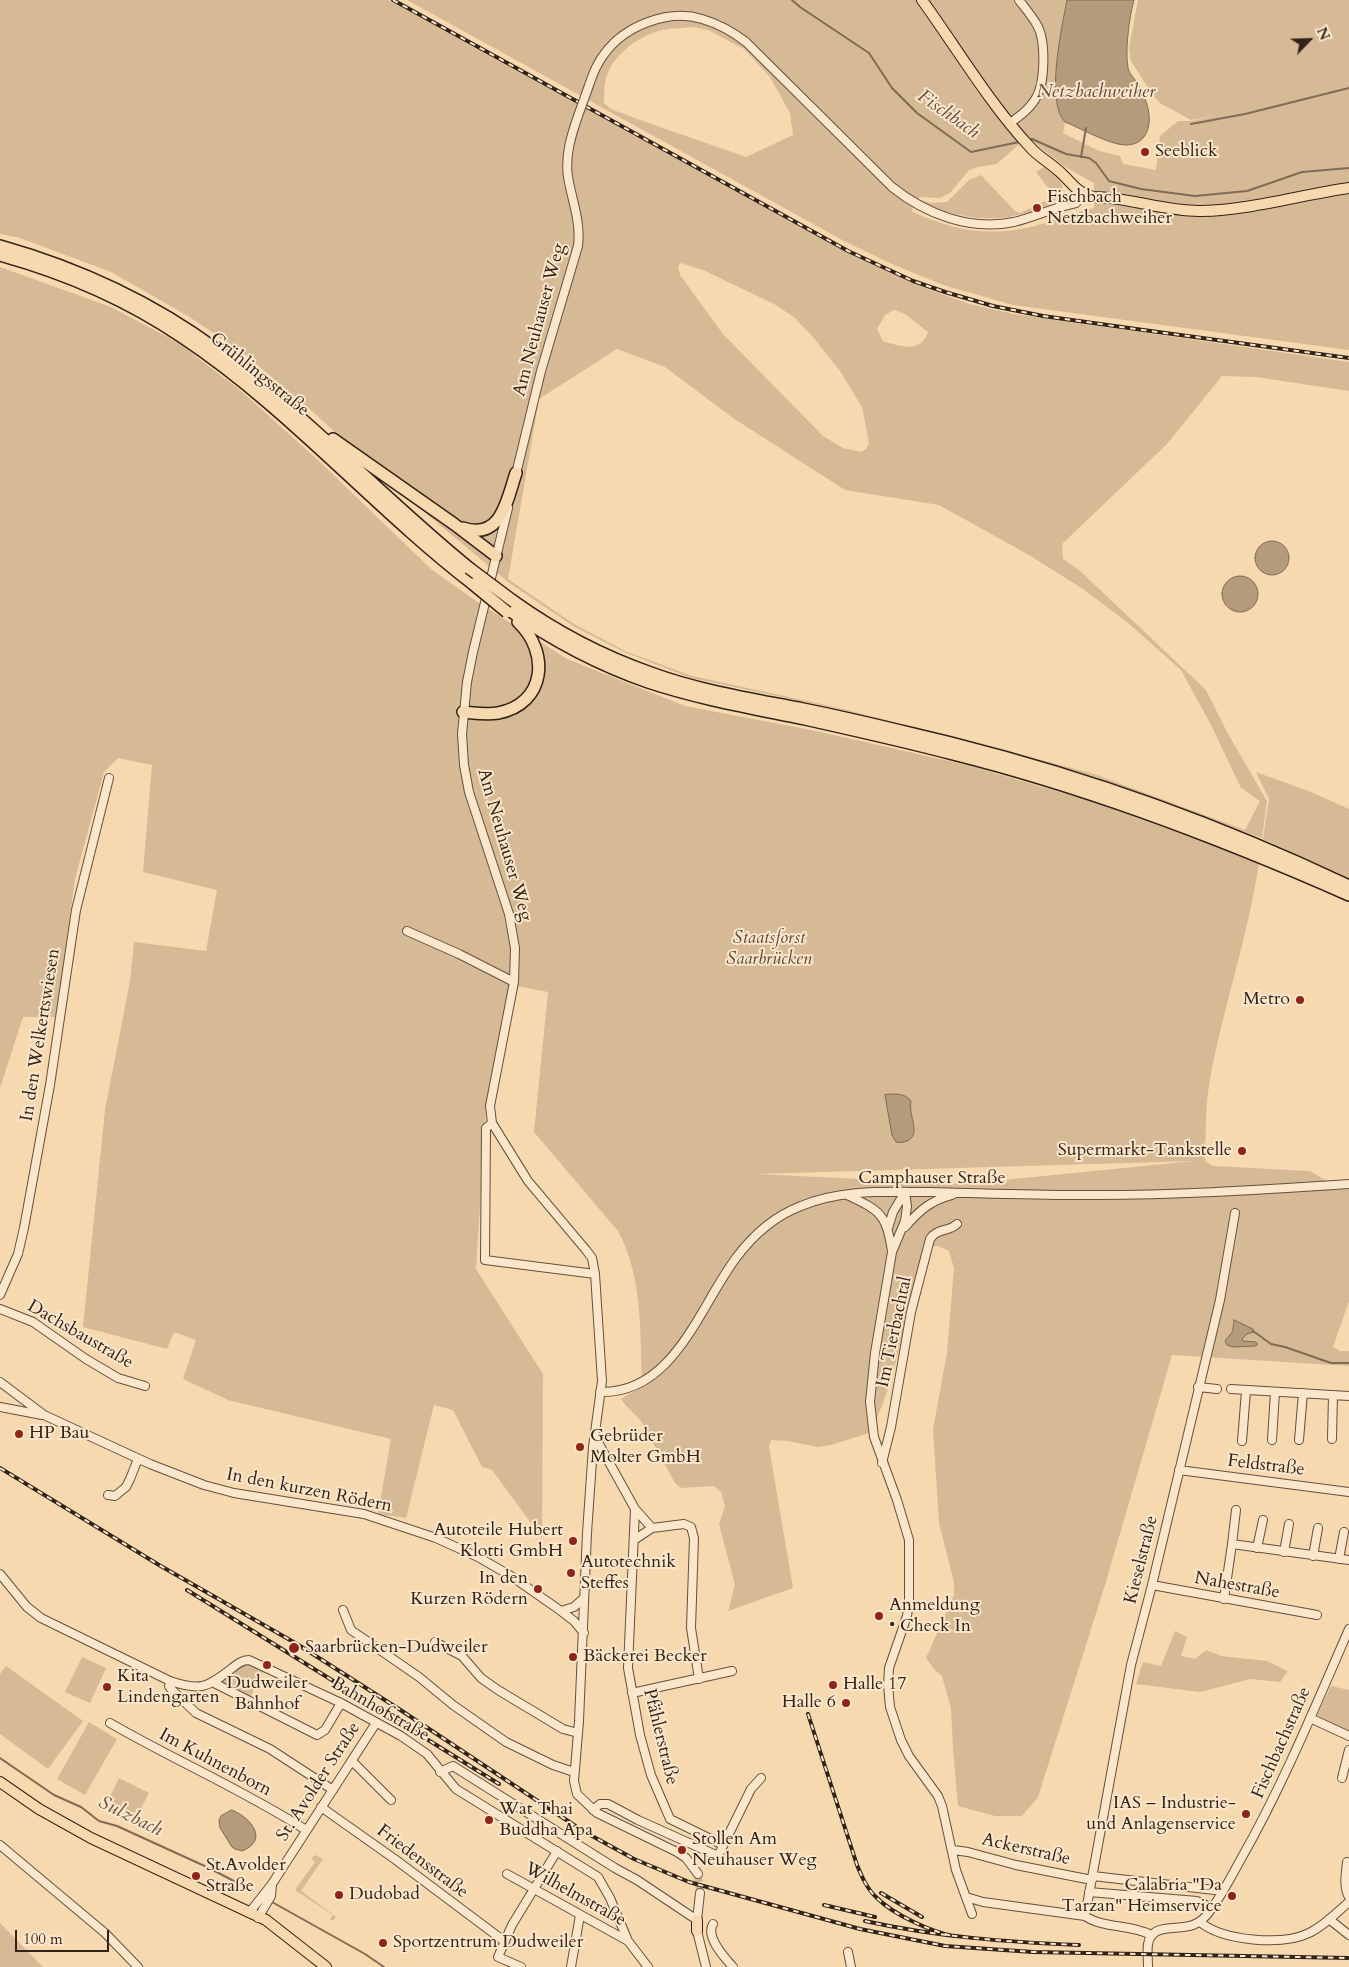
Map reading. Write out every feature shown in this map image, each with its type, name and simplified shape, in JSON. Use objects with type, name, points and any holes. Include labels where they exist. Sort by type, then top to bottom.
[{"type":"highway","points":[[0,246],[37,257],[94,278],[156,310],[217,350],[296,414],[430,536],[465,571],[510,608],[580,642],[649,673],[706,690],[843,718],[948,743],[1055,773],[1158,806],[1232,835],[1349,886]]},
{"type":"highway","name":"Grühlingsstraße","points":[[0,255],[61,274],[99,290],[153,319],[189,342],[249,387],[465,571]]},
{"type":"highway","points":[[296,414],[454,524],[496,556]]},
{"type":"highway","points":[[454,524],[476,531],[484,530],[497,522],[503,512],[516,473]]},
{"type":"highway","points":[[465,571],[473,584],[576,651],[647,681],[704,699],[851,729],[954,754],[1052,782],[1154,815],[1229,844],[1349,895]]},
{"type":"highway","points":[[463,712],[499,713],[516,706],[532,692],[539,670],[537,650],[527,631],[510,608]]},
{"type":"main road","points":[[922,0],[1018,134],[1028,146],[1053,168],[1060,171],[1073,199]]},
{"type":"main road","points":[[1073,199],[1084,194],[1105,196],[1169,209],[1201,211],[1254,206],[1349,188]]},
{"type":"main road","points":[[1073,199],[1114,199]]},
{"type":"main road","points":[[0,1782],[39,1809],[92,1838],[207,1891],[257,1919],[317,1967]]},
{"type":"main road","points":[[257,1919],[266,1920],[326,1967]]},
{"type":"street","points":[[1010,123],[1032,104],[1041,86],[1042,41],[1038,26],[1019,0]]},
{"type":"street","name":"Am Neuhauser Weg","points":[[595,1274],[485,1260],[486,1128],[492,1123],[490,1106],[514,982],[516,948],[509,914],[469,792],[462,749],[463,712],[473,652],[539,378],[578,246],[577,214],[568,168],[570,141],[597,65],[605,52],[629,32],[650,22],[675,17],[700,19],[720,26],[746,42],[872,169],[909,200],[947,218],[978,224],[1013,222],[1053,209],[1073,199]]},
{"type":"street","name":"In den Welkertswiesen","points":[[0,1295],[18,1254],[24,1228],[50,1085],[76,910],[109,778]]},
{"type":"street","points":[[407,931],[459,954],[514,982]]},
{"type":"street","points":[[492,1123],[528,1181],[592,1258],[595,1274],[603,1366],[594,1435],[584,1598],[584,1633],[574,1772],[577,1794],[593,1810],[677,1852],[686,1858],[698,1874]]},
{"type":"street","name":"Camphauser Straße","points":[[600,1392],[618,1391],[647,1379],[665,1363],[688,1335],[736,1257],[756,1235],[768,1225],[798,1207],[823,1199],[845,1194],[878,1192],[1078,1195],[1349,1184]]},
{"type":"street","points":[[888,1228],[893,1212],[905,1192]]},
{"type":"street","name":"Im Tierbachtal","points":[[905,1192],[907,1206],[902,1230],[892,1252],[875,1352],[870,1402],[874,1437],[905,1525],[909,1548],[909,1602],[907,1616],[889,1668],[890,1706],[901,1740],[909,1756],[938,1796],[942,1806],[958,1876],[972,1914]]},
{"type":"street","name":"Im Tierbachtal","points":[[902,1230],[922,1208],[940,1199],[961,1193]]},
{"type":"street","name":"Im Tierbachtal","points":[[845,1194],[876,1209],[888,1228],[892,1252]]},
{"type":"street","name":"Kieselstraße","points":[[1085,1916],[1131,1665],[1220,1300],[1236,1213]]},
{"type":"street","name":"Im Tierbachtal","points":[[882,1463],[891,1426],[911,1312],[930,1239],[937,1232],[950,1230],[957,1224]]},
{"type":"street","name":"Dachsbaustraße","points":[[0,1309],[33,1322],[86,1359],[118,1378],[145,1386]]},
{"type":"street","name":"In den kurzen Rödern","points":[[1,1385],[44,1415],[138,1459],[216,1489],[364,1514],[418,1531],[478,1557],[511,1576],[574,1621],[584,1633]]},
{"type":"street","points":[[1198,1387],[1217,1389]]},
{"type":"street","points":[[1231,1389],[1349,1396]]},
{"type":"street","points":[[1242,1441],[1246,1391]]},
{"type":"street","points":[[1272,1440],[1275,1392]]},
{"type":"street","points":[[1299,1440],[1303,1393]]},
{"type":"street","points":[[1332,1438],[1333,1395]]},
{"type":"street","name":"In den kurzen Rödern","points":[[0,1407],[44,1415]]},
{"type":"street","points":[[594,1435],[635,1509],[652,1528]]},
{"type":"street","points":[[108,1495],[115,1496],[126,1487],[138,1459]]},
{"type":"street","name":"Feldstraße","points":[[1179,1470],[1349,1492]]},
{"type":"street","name":"Pfählerstraße","points":[[635,1509],[628,1668],[640,1735],[651,1775],[670,1819],[723,1845]]},
{"type":"street","points":[[1224,1599],[1236,1510]]},
{"type":"street","points":[[1257,1548],[1263,1520]]},
{"type":"street","points":[[1284,1552],[1289,1524]]},
{"type":"street","points":[[634,1540],[652,1528],[689,1525],[694,1538],[691,1628],[699,1680]]},
{"type":"street","points":[[1313,1556],[1318,1528]]},
{"type":"street","points":[[1340,1559],[1344,1532]]},
{"type":"street","points":[[1232,1544],[1349,1560]]},
{"type":"street","points":[[0,1574],[27,1608],[47,1622],[170,1681],[197,1688],[206,1687],[214,1683],[317,1735],[325,1730],[341,1703]]},
{"type":"street","name":"Nahestraße","points":[[1152,1585],[1317,1615]]},
{"type":"street","points":[[561,1611],[574,1607],[584,1598]]},
{"type":"street","points":[[343,1610],[351,1630],[419,1677],[453,1705],[506,1742],[553,1765],[574,1772]]},
{"type":"street","name":"Fischbachstraße","points":[[1200,1922],[1223,1891],[1271,1804],[1349,1629]]},
{"type":"street","points":[[435,1642],[462,1656],[482,1678],[498,1690],[563,1729],[578,1733]]},
{"type":"street","name":"Bahnhofstraße","points":[[214,1683],[239,1663],[249,1660],[341,1703],[417,1746],[427,1754],[456,1789],[598,1877],[610,1898],[628,1941],[648,1967]]},
{"type":"street","points":[[632,1693],[699,1680],[732,1671]]},
{"type":"street","points":[[170,1681],[169,1686],[190,1709],[270,1749],[332,1790]]},
{"type":"street","points":[[1310,1718],[1349,1736]]},
{"type":"street","name":"Im Kuhnenborn","points":[[110,1723],[260,1803],[306,1830]]},
{"type":"street","name":"St. Avolder Straße","points":[[257,1919],[271,1896],[272,1884],[376,1723]]},
{"type":"street","points":[[1342,1778],[1349,1750]]},
{"type":"street","points":[[352,1761],[391,1800]]},
{"type":"street","points":[[440,1772],[453,1766],[637,1880],[697,1925]]},
{"type":"street","points":[[593,1810],[600,1804],[608,1804],[638,1820],[718,1856],[751,1789],[761,1778]]},
{"type":"street","name":"Friedensstraße","points":[[321,1807],[396,1860],[504,1941]]},
{"type":"street","points":[[0,1845],[106,1933],[138,1967]]},
{"type":"street","name":"Ackerstraße","points":[[953,1850],[968,1852],[1016,1866],[1092,1878],[1223,1891]]},
{"type":"street","points":[[521,1967],[498,1957],[504,1941],[557,1852]]},
{"type":"street","points":[[1346,1862],[1346,1886],[1349,1897]]},
{"type":"street","name":"Wilhelmstraße","points":[[507,1874],[628,1941]]},
{"type":"street","points":[[1090,1892],[1197,1901],[1212,1908]]},
{"type":"street","points":[[700,1893],[697,1925],[706,1967]]},
{"type":"street","points":[[966,1897],[983,1902],[1085,1916],[1098,1922],[1138,1928],[1152,1935]]},
{"type":"street","points":[[1148,1967],[1148,1943],[1157,1930],[1185,1927],[1200,1922],[1210,1929],[1244,1938],[1278,1940],[1301,1936],[1311,1932],[1349,1902]]},
{"type":"street","points":[[571,1967],[580,1916]]},
{"type":"street","points":[[1329,1919],[1349,1935]]},
{"type":"street","points":[[712,1924],[710,1927],[711,1934],[718,1948],[733,1967]]},
{"type":"street","points":[[848,1952],[851,1967]]},
{"type":"green space","points":[[0,0],[388,0],[849,254],[914,284],[970,304],[1014,314],[1349,362],[1349,391],[1256,377],[1222,376],[1167,444],[1062,544],[1063,559],[1078,569],[1206,690],[1227,732],[1267,801],[1262,838],[1093,776],[839,709],[691,678],[624,652],[573,626],[508,582],[392,485],[312,411],[243,353],[188,316],[111,272],[20,238],[0,234]],"holes":[[[681,263],[703,270],[774,304],[794,317],[840,371],[862,407],[869,443],[866,449],[861,452],[843,448],[823,436],[723,334],[680,275],[678,266]],[[894,310],[905,314],[928,332],[925,339],[915,346],[909,347],[883,341],[877,329],[885,315]],[[617,349],[665,367],[733,418],[845,490],[939,505],[1029,555],[1083,589],[1128,623],[1181,670],[1211,725],[1241,788],[1260,801],[1245,830],[1094,774],[839,708],[692,676],[625,651],[574,624],[508,579],[539,399]]]},
{"type":"green space","points":[[407,0],[1067,0],[1059,45],[1056,81],[1056,98],[1059,112],[1065,122],[1063,133],[1099,151],[1120,156],[1123,164],[1156,170],[1160,136],[1178,121],[1191,121],[1214,116],[1191,120],[1160,103],[1150,91],[1131,61],[1129,48],[1138,0],[1349,0],[1349,350],[1013,305],[943,285],[892,264],[844,241]],"holes":[[[694,27],[708,30],[744,49],[770,77],[790,113],[793,135],[746,157],[611,109],[604,103],[607,75],[616,59],[629,46],[654,32]],[[1032,141],[1065,167],[1094,183],[1094,208],[1031,227],[999,231],[970,230],[955,227],[911,211],[918,200],[933,207],[963,216],[994,218],[1025,213],[1052,203],[1061,194],[1062,185],[1057,176],[1044,167],[1036,172],[1048,188],[1056,193],[1056,196],[1020,213],[1015,211],[981,175],[969,180],[947,202],[931,203],[918,199],[920,197],[940,198],[950,193],[969,170],[997,164],[1019,144]]]},
{"type":"green space","name":"Staatsforst Saarbrücken","points":[[0,267],[111,307],[177,342],[240,390],[319,461],[431,569],[476,601],[567,659],[685,706],[816,731],[971,766],[1090,801],[1259,862],[1248,918],[1214,1057],[1206,1113],[1205,1161],[1213,1166],[1310,1171],[1337,1187],[1349,1187],[1349,1301],[1333,1347],[1340,1351],[1349,1351],[1349,1366],[1172,1355],[1105,1585],[1038,1797],[1022,1816],[995,1816],[958,1806],[951,1709],[942,1676],[926,1658],[954,1595],[954,1582],[939,1523],[933,1429],[947,1353],[954,1268],[949,1251],[938,1246],[924,1246],[885,1399],[869,1433],[831,1445],[818,1447],[788,1441],[771,1440],[769,1447],[793,1588],[728,1611],[735,1585],[719,1524],[725,1506],[721,1492],[714,1486],[681,1488],[675,1483],[641,1421],[621,1399],[642,1385],[639,1306],[632,1267],[626,1249],[618,1231],[534,1132],[548,992],[511,985],[486,1109],[476,1269],[543,1374],[542,1538],[492,1470],[482,1467],[453,1410],[434,1405],[406,1518],[378,1514],[391,1439],[228,1400],[183,1379],[196,1340],[174,1332],[167,1349],[83,1327],[105,1110],[130,981],[134,942],[206,951],[217,890],[143,872],[152,765],[118,758],[104,772],[75,879],[56,1017],[23,1017],[0,1088]],"holes":[[[1194,1161],[963,1184],[756,1174]]]},
{"type":"green space","points":[[1256,772],[1311,792],[1349,809],[1349,878],[1263,839],[1269,799]]},
{"type":"green space","points":[[1175,1631],[1187,1637],[1181,1656],[1195,1659],[1206,1650],[1221,1656],[1267,1661],[1288,1671],[1280,1682],[1250,1679],[1200,1692],[1136,1684],[1143,1662],[1161,1666]]},
{"type":"green space","points":[[82,1657],[106,1668],[90,1703],[65,1692]]},
{"type":"green space","points":[[248,1663],[263,1671],[250,1698],[219,1683],[240,1666]]},
{"type":"green space","points":[[6,1666],[83,1721],[48,1769],[0,1734],[0,1674]]},
{"type":"green space","points":[[1331,1686],[1349,1690],[1349,1732],[1317,1715]]},
{"type":"green space","points":[[89,1722],[117,1739],[85,1795],[57,1779]]},
{"type":"green space","points":[[119,1778],[149,1793],[135,1820],[106,1805]]},
{"type":"green space","points":[[315,1855],[323,1859],[301,1891],[342,1921],[336,1917],[333,1921],[330,1919],[333,1915],[295,1890],[315,1862],[311,1859]]},
{"type":"green space","points":[[0,1923],[43,1967],[0,1967]]},
{"type":"water","name":"Netzbachweiher","points":[[1067,0],[1134,0],[1128,34],[1128,68],[1143,94],[1149,113],[1148,129],[1141,140],[1135,144],[1118,144],[1098,137],[1065,122],[1059,112],[1056,98],[1057,63]]},
{"type":"water","points":[[1272,541],[1279,542],[1284,546],[1288,551],[1288,565],[1284,570],[1279,574],[1272,575],[1265,574],[1260,570],[1256,565],[1255,558],[1256,551],[1260,546],[1265,542]]},
{"type":"water","points":[[1240,576],[1253,581],[1258,594],[1253,607],[1240,612],[1227,607],[1222,594],[1227,581]]},
{"type":"water","points":[[885,1095],[903,1095],[911,1101],[914,1133],[911,1139],[905,1142],[896,1142],[892,1135]]},
{"type":"water","points":[[1234,1320],[1253,1329],[1254,1332],[1247,1334],[1242,1339],[1243,1341],[1256,1342],[1258,1344],[1255,1346],[1233,1347],[1227,1345],[1225,1341],[1232,1332]]},
{"type":"water","points":[[232,1810],[239,1813],[250,1823],[256,1835],[255,1841],[242,1851],[232,1847],[220,1828],[219,1820],[221,1816]]},
{"type":"waterway","name":"Fischbach","points":[[792,0],[869,53],[892,88],[917,113],[971,152],[1019,142]]},
{"type":"waterway","points":[[1191,124],[1245,114],[1349,88]]},
{"type":"waterway","points":[[1081,157],[1086,128]]},
{"type":"waterway","name":"Fischbach","points":[[1029,140],[1032,139],[1066,154],[1089,158],[1096,163],[1109,181],[1141,189],[1195,196],[1247,191],[1302,172],[1349,168]]},
{"type":"waterway","points":[[1253,1331],[1271,1344],[1331,1363],[1349,1363]]},
{"type":"waterway","name":"Sulzbach","points":[[0,1758],[54,1795],[81,1807],[99,1821],[117,1826],[209,1868],[253,1891]]},
{"type":"waterway","name":"Sulzbach","points":[[272,1902],[365,1954],[384,1967]]},
{"type":"tunnel","points":[[698,1874],[700,1893]]},
{"type":"railway","points":[[393,0],[848,251],[913,281],[993,306],[1043,316],[1349,358]]},
{"type":"railway","points":[[0,1468],[159,1565],[297,1644],[583,1831],[634,1859],[689,1882],[860,1929],[945,1946],[1033,1952],[1349,1958]]},
{"type":"railway","points":[[187,1590],[499,1784]]},
{"type":"railway","points":[[808,1714],[857,1865],[868,1887],[884,1904],[902,1916],[923,1926],[953,1936]]},
{"type":"railway","points":[[881,1893],[922,1917]]},
{"type":"railway","points":[[824,1905],[875,1917]]},
{"type":"railway","points":[[865,1921],[892,1927],[972,1938],[1079,1945]]},
{"type":"place","name":"Seeblick","points":[[1145,152]]},
{"type":"place","name":"Fischbach Netzbachweiher","points":[[1037,208]]},
{"type":"place","name":"Metro","points":[[1300,1000]]},
{"type":"place","name":"Supermarkt-Tankstelle","points":[[1242,1151]]},
{"type":"place","name":"HP Bau","points":[[19,1434]]},
{"type":"place","name":"Gebrüder Molter GmbH","points":[[580,1447]]},
{"type":"place","name":"Autoteile Hubert Klotti GmbH","points":[[573,1541]]},
{"type":"place","name":"Autotechnik Steffes","points":[[571,1573]]},
{"type":"place","name":"In den Kurzen Rödern","points":[[538,1589]]},
{"type":"place","name":"Anmeldung • Check In","points":[[879,1616]]},
{"type":"place","name":"Saarbrücken-Dudweiler","points":[[294,1648]]},
{"type":"place","name":"Bäckerei Becker","points":[[573,1657]]},
{"type":"place","name":"Dudweiler Bahnhof","points":[[267,1665]]},
{"type":"place","name":"Halle 17","points":[[833,1685]]},
{"type":"place","name":"Kita Lindengarten","points":[[107,1687]]},
{"type":"place","name":"Halle 6","points":[[846,1703]]},
{"type":"place","name":"IAS – Industrie- und Anlagenservice","points":[[1246,1814]]},
{"type":"place","name":"Wat Thai Buddha Apa","points":[[489,1820]]},
{"type":"place","name":"Stollen Am Neuhauser Weg","points":[[682,1850]]},
{"type":"place","name":"St.Avolder Straße","points":[[196,1876]]},
{"type":"place","name":"Dudobad","points":[[339,1895]]},
{"type":"place","name":"Calabria \"Da Tarzan\" Heimservice","points":[[1232,1896]]},
{"type":"place","name":"Sportzentrum Dudweiler","points":[[383,1943]]}]
